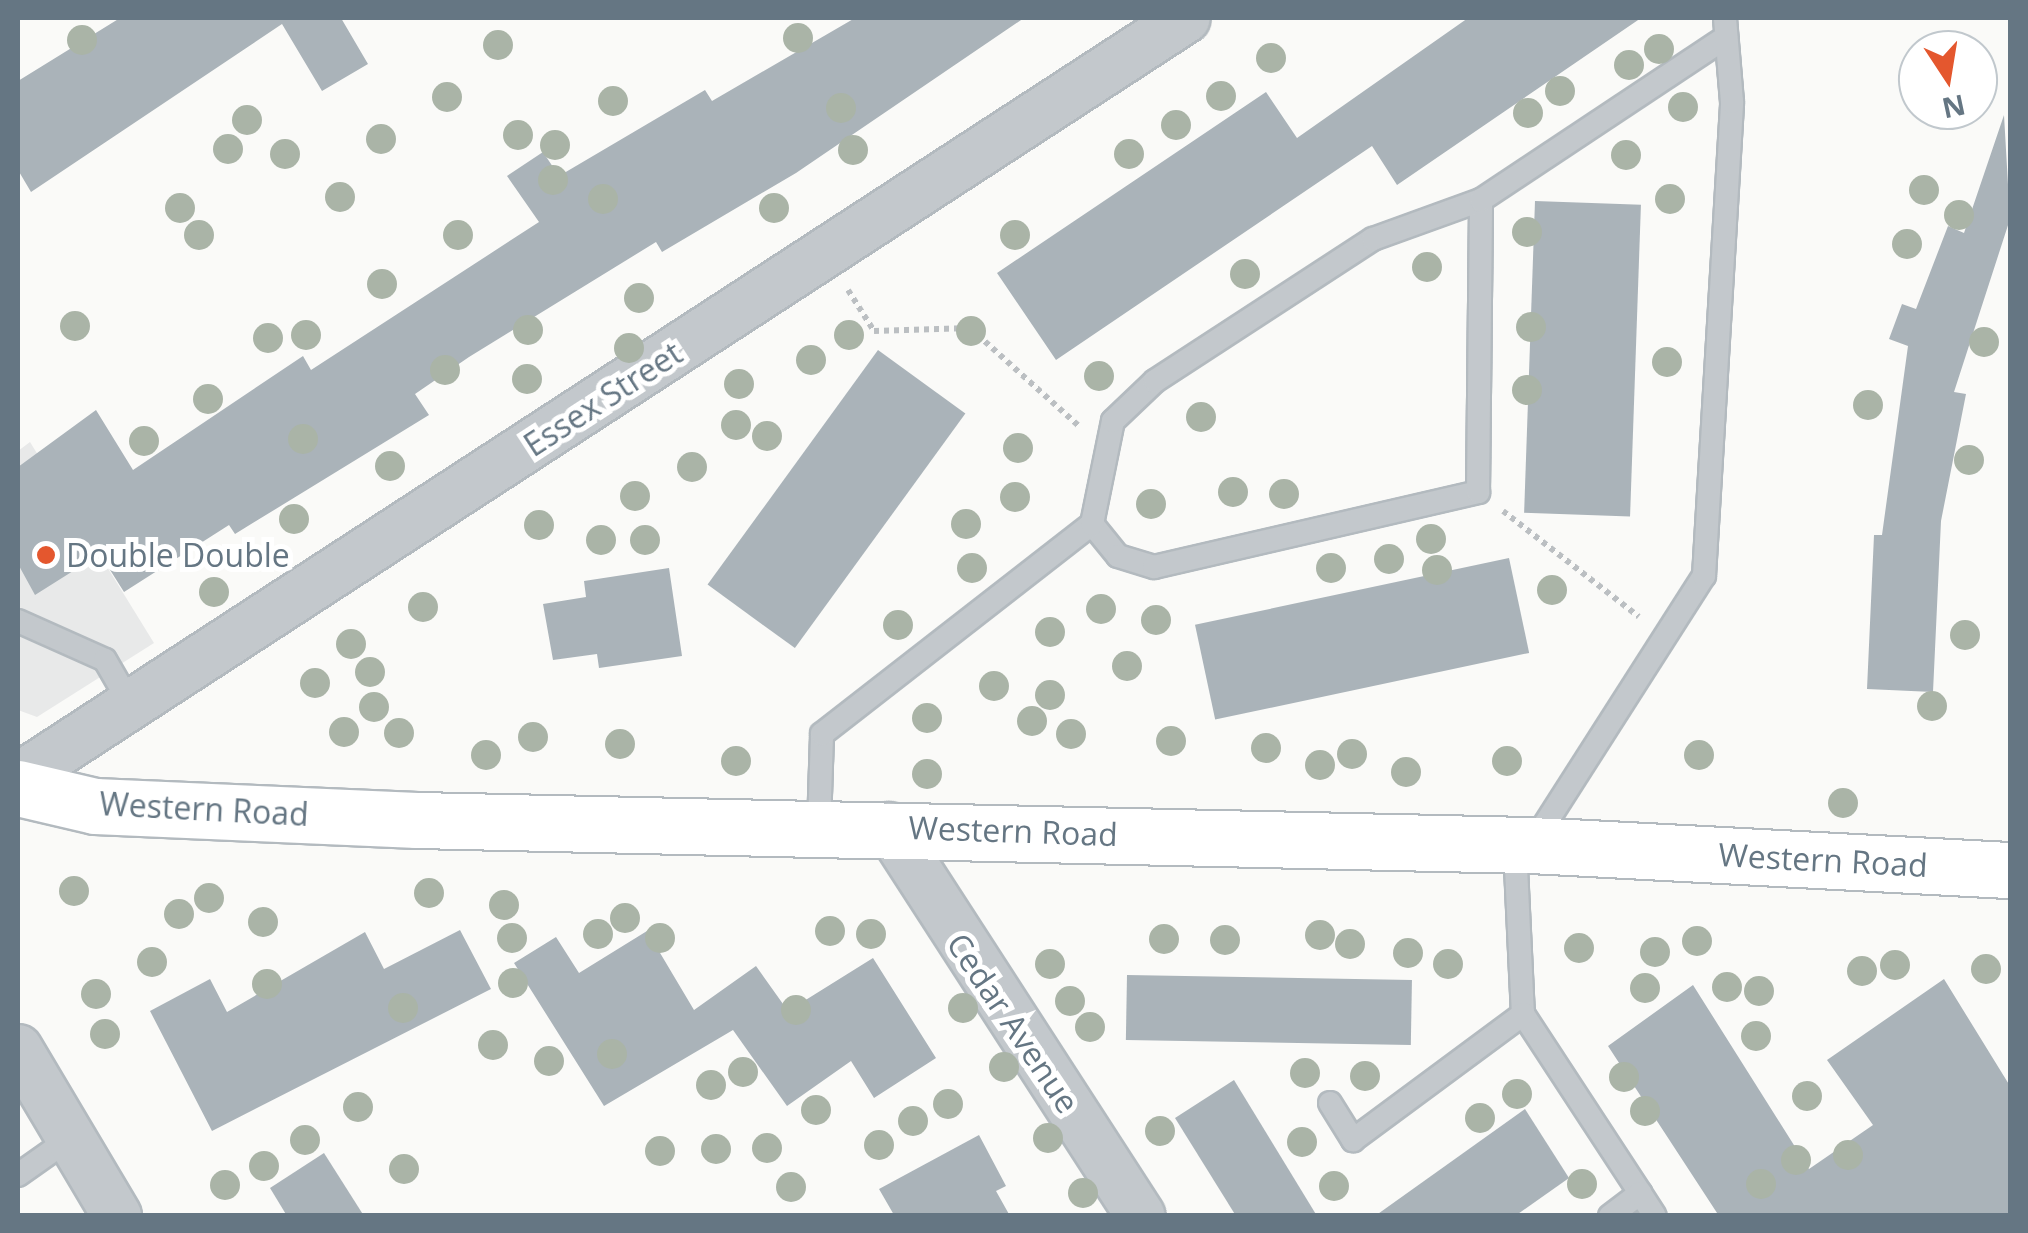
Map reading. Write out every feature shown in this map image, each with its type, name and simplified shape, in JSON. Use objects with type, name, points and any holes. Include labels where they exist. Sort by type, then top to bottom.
[{"type":"main road","name":"Western Road","points":[[18,788],[94,806],[1523,845],[2010,870]]},
{"type":"street","name":"Essex Street","points":[[18,778],[1186,18]]},
{"type":"street","name":"Cedar Avenue","points":[[889,827],[1141,1216]]},
{"type":"street","points":[[18,1049],[117,1216]]},
{"type":"lane","points":[[819,826],[822,734],[1092,524],[1103,448],[1113,421],[1156,381],[1244,319],[1374,239],[1481,200],[1726,28]]},
{"type":"lane","points":[[1655,1216],[1523,1014],[1523,845],[1704,576],[1732,102],[1726,28]]},
{"type":"lane","points":[[1092,524],[1118,556],[1154,567],[1478,492],[1481,200]]},
{"type":"lane","points":[[18,622],[105,660],[131,704]]},
{"type":"lane","points":[[1330,1104],[1353,1140],[1523,1014]]},
{"type":"lane","points":[[18,1176],[69,1139]]},
{"type":"lane","points":[[1610,1216],[1640,1192]]},
{"type":"path","points":[[826,254],[874,331],[970,328],[1103,448]]},
{"type":"path","points":[[1478,492],[1664,636]]},
{"type":"shaded area","points":[[30,442],[154,643],[37,717],[18,710],[18,451]]},
{"type":"building","points":[[120,18],[341,18],[368,64],[322,91],[282,24],[31,192],[18,170],[18,81]]},
{"type":"building","points":[[855,18],[1024,18],[796,173],[662,252],[656,242],[469,357],[415,394],[429,415],[235,534],[229,525],[124,592],[100,554],[35,595],[18,564],[18,467],[96,410],[133,470],[303,356],[311,370],[539,222],[507,176],[543,152],[559,176],[705,90],[712,101]]},
{"type":"building","points":[[1468,18],[1641,18],[1397,185],[1372,146],[1056,360],[997,273],[1266,92],[1297,138]]},
{"type":"building","points":[[2004,115],[2010,219],[1954,392],[1966,394],[1941,521],[1933,692],[1867,689],[1874,535],[1882,535],[1908,346],[1889,339],[1902,304],[1916,309],[1948,226],[1964,233]]},
{"type":"building","points":[[1535,201],[1641,205],[1630,517],[1524,513]]},
{"type":"building","points":[[878,350],[965,413],[795,648],[708,585]]},
{"type":"building","points":[[1509,558],[1529,653],[1215,720],[1195,625]]},
{"type":"building","points":[[669,568],[682,656],[599,668],[597,654],[553,660],[543,604],[586,597],[584,581]]},
{"type":"building","points":[[460,930],[491,989],[212,1131],[150,1011],[210,979],[227,1012],[365,932],[384,969]]},
{"type":"building","points":[[647,931],[694,1010],[756,966],[788,1011],[873,958],[936,1058],[874,1098],[851,1061],[787,1106],[733,1030],[604,1106],[514,963],[556,937],[579,973]]},
{"type":"building","points":[[1127,975],[1412,980],[1411,1045],[1126,1040]]},
{"type":"building","points":[[1944,979],[2010,1086],[2010,1216],[1719,1216],[1608,1046],[1693,985],[1809,1169],[1873,1125],[1827,1060]]},
{"type":"building","points":[[1234,1080],[1317,1216],[1236,1216],[1175,1118]]},
{"type":"building","points":[[1525,1109],[1569,1178],[1515,1216],[1375,1216]]},
{"type":"building","points":[[979,1135],[1006,1186],[996,1191],[1010,1216],[894,1215],[879,1189]]},
{"type":"building","points":[[324,1153],[364,1216],[287,1216],[270,1188]]},
{"type":"place","name":"Double Double","points":[[46,555]]}]
